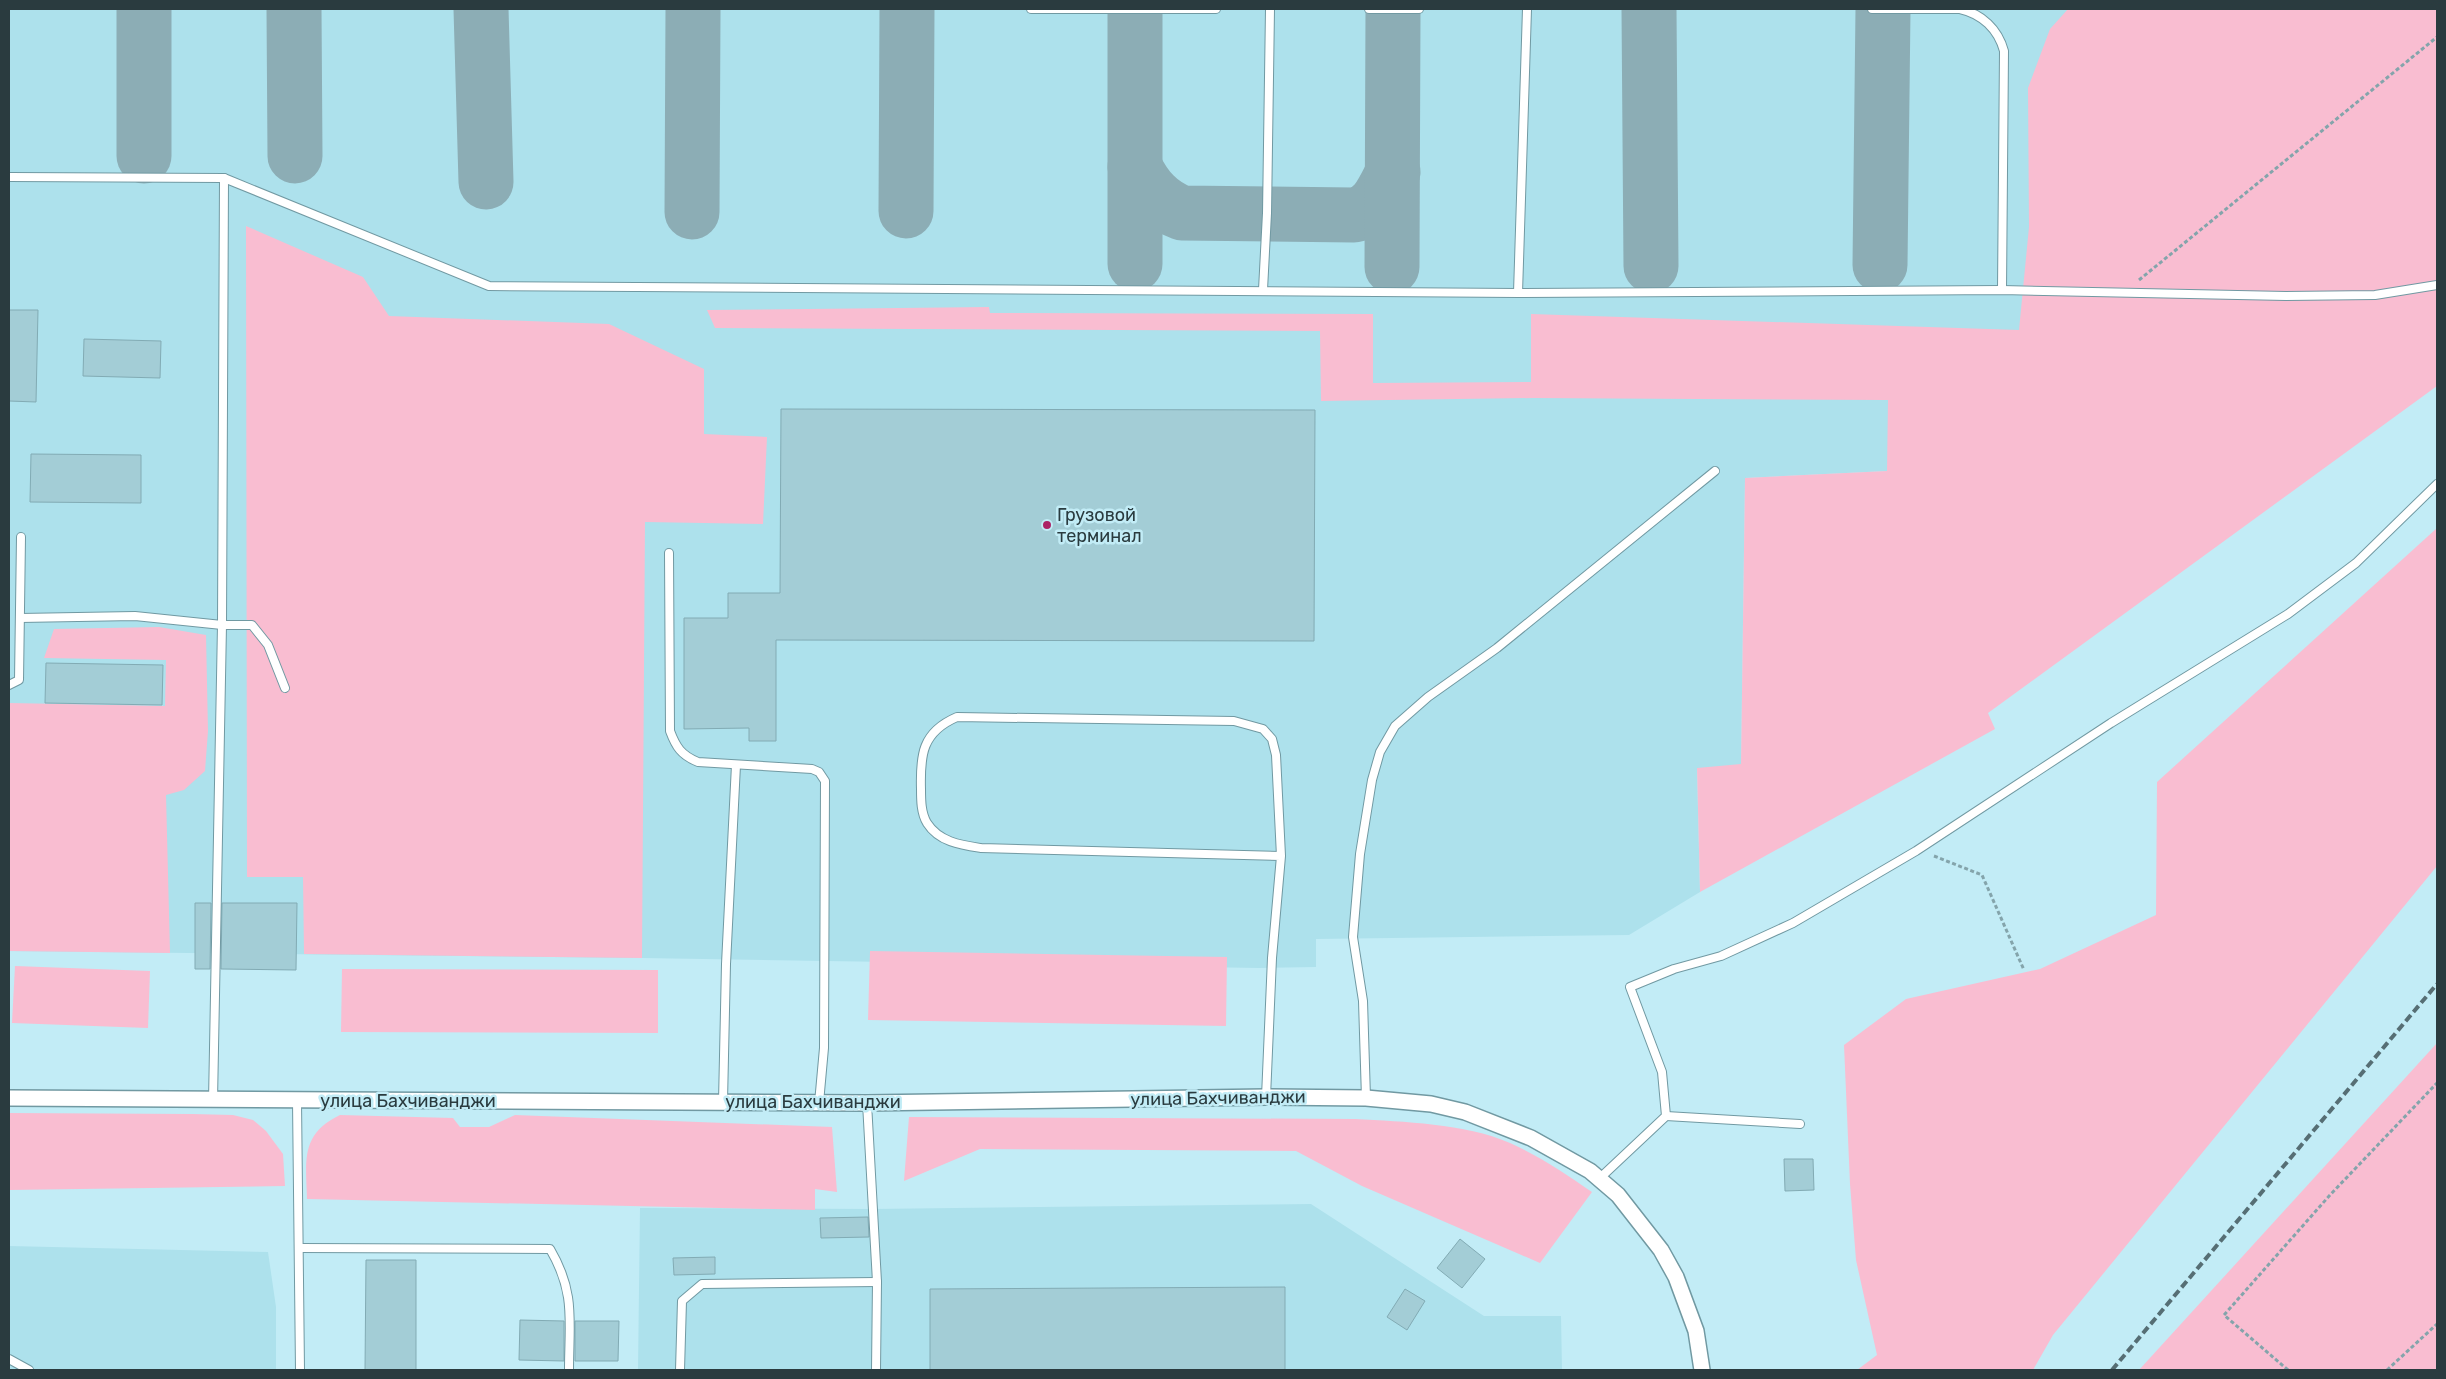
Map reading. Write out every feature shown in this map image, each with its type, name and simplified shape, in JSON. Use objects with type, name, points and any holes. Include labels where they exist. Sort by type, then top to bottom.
[{"type":"street","name":"улица Бахчиванджи","points":[[9,1098],[214,1101],[867,1103],[1266,1097],[1366,1098],[1431,1104],[1464,1112],[1531,1138],[1600,1178],[1618,1195],[1661,1250],[1676,1277],[1696,1331],[1702,1370]]},
{"type":"lane","points":[[1031,9],[1216,9]]},
{"type":"lane","points":[[1263,290],[1267,213],[1270,9]]},
{"type":"lane","points":[[1370,9],[1419,9]]},
{"type":"lane","points":[[1518,293],[1527,9]]},
{"type":"lane","points":[[1872,9],[1960,9],[1971,11],[1983,18],[2001,40],[2004,51],[2002,290]]},
{"type":"lane","points":[[9,177],[224,178],[489,286],[1518,293],[2002,290],[2375,296],[2437,285]]},
{"type":"lane","points":[[214,1101],[222,625],[224,178]]},
{"type":"lane","points":[[1366,1098],[1363,1001],[1353,937],[1360,854],[1372,780],[1380,752],[1395,726],[1428,697],[1497,648],[1715,471]]},
{"type":"lane","points":[[1666,1116],[1662,1072],[1630,987],[1674,969],[1721,956],[1793,923],[1916,850],[2111,723],[2288,614],[2356,563],[2437,484]]},
{"type":"lane","points":[[9,684],[19,680],[21,537]]},
{"type":"lane","points":[[669,553],[670,731],[676,747],[685,757],[709,764],[812,769],[819,772],[825,781],[824,1048],[819,1103]]},
{"type":"lane","points":[[20,618],[135,616],[222,625],[252,625],[268,645],[284,688]]},
{"type":"lane","points":[[1266,1097],[1272,958],[1280,856],[1276,755],[1272,738],[1263,729],[1234,720],[957,717],[942,724],[930,736],[920,760],[921,806],[927,823],[936,834],[954,844],[991,848],[1280,856]]},
{"type":"lane","points":[[723,1102],[726,964],[736,765]]},
{"type":"lane","points":[[297,1101],[300,1370]]},
{"type":"lane","points":[[867,1103],[877,1282],[876,1370]]},
{"type":"lane","points":[[1600,1178],[1666,1116],[1800,1124]]},
{"type":"lane","points":[[299,1248],[550,1249],[562,1270],[569,1294],[569,1370]]},
{"type":"lane","points":[[680,1370],[682,1302],[702,1284],[877,1282]]},
{"type":"lane","points":[[9,1358],[29,1370]]},
{"type":"path","points":[[2123,292],[2437,37]]},
{"type":"path","points":[[1916,850],[1944,859],[1982,875],[2024,970]]},
{"type":"path","points":[[2288,1370],[2224,1315],[2330,1195],[2437,1083]]},
{"type":"path","points":[[2386,1370],[2437,1324]]},
{"type":"shaded area","points":[[9,9],[2437,9],[1887,471],[1745,478],[1741,765],[1697,769],[1700,892],[1629,935],[1316,939],[1316,967],[1259,968],[642,958],[9,951]]},
{"type":"shaded area","points":[[2068,9],[2437,9],[2437,386],[1988,713],[1995,729],[1700,892],[1697,768],[1741,764],[1745,478],[1887,471],[1888,400],[1533,398],[1321,401],[1320,331],[715,328],[707,310],[989,307],[990,313],[1373,314],[1373,383],[1531,382],[1531,314],[2019,330],[2029,227],[2028,88],[2050,29]]},
{"type":"shaded area","points":[[246,226],[363,277],[389,316],[609,324],[704,369],[704,434],[767,437],[763,524],[645,522],[642,958],[304,954],[303,877],[247,877]]},
{"type":"shaded area","points":[[2437,528],[2437,866],[2053,1335],[2033,1370],[1857,1370],[1877,1355],[1856,1260],[1850,1184],[1844,1045],[1906,999],[2040,969],[2156,915],[2157,782]]},
{"type":"shaded area","points":[[159,627],[206,635],[208,731],[205,771],[184,790],[166,795],[170,953],[9,951],[9,703],[165,706],[166,660],[44,658],[54,629]]},
{"type":"shaded area","points":[[870,951],[1227,957],[1226,1026],[868,1020]]},
{"type":"shaded area","points":[[15,966],[150,971],[148,1028],[12,1023]]},
{"type":"shaded area","points":[[342,969],[658,970],[658,1033],[341,1032]]},
{"type":"shaded area","points":[[2437,1043],[2437,1370],[2139,1370]]},
{"type":"shaded area","points":[[9,1113],[233,1115],[253,1120],[266,1131],[283,1154],[285,1186],[9,1190]]},
{"type":"shaded area","points":[[340,1115],[453,1118],[460,1127],[489,1127],[515,1115],[832,1127],[837,1192],[815,1189],[815,1210],[307,1199],[306,1161],[308,1150],[318,1131]]},
{"type":"shaded area","points":[[909,1117],[1355,1119],[1454,1127],[1492,1136],[1521,1148],[1542,1159],[1592,1192],[1540,1263],[1362,1186],[1296,1151],[980,1149],[904,1181]]},
{"type":"shaded area","points":[[1311,1204],[1484,1316],[1561,1316],[1562,1370],[638,1370],[640,1208],[873,1209]]},
{"type":"shaded area","points":[[9,1246],[268,1252],[276,1307],[276,1370],[9,1370]]},
{"type":"building","points":[[9,310],[38,310],[36,402],[9,401]]},
{"type":"building","points":[[84,339],[161,341],[160,378],[83,376]]},
{"type":"building","name":"Грузовой терминал","points":[[781,409],[1315,410],[1314,641],[776,640],[776,741],[749,741],[749,728],[684,729],[684,618],[728,618],[728,593],[780,593]]},
{"type":"building","points":[[31,454],[141,455],[141,503],[30,502]]},
{"type":"building","points":[[46,663],[163,665],[162,705],[45,703]]},
{"type":"building","points":[[195,903],[211,903],[210,969],[195,969]]},
{"type":"building","points":[[222,903],[297,903],[296,970],[221,969]]},
{"type":"building","points":[[1784,1159],[1813,1159],[1814,1190],[1785,1191]]},
{"type":"building","points":[[868,1217],[869,1237],[821,1238],[820,1218]]},
{"type":"building","points":[[1460,1239],[1485,1259],[1462,1288],[1437,1268]]},
{"type":"building","points":[[715,1257],[715,1274],[674,1275],[673,1258]]},
{"type":"building","points":[[366,1260],[416,1260],[416,1370],[365,1370]]},
{"type":"building","points":[[1285,1287],[1285,1370],[930,1370],[930,1289]]},
{"type":"building","points":[[1405,1289],[1425,1301],[1407,1330],[1387,1317]]},
{"type":"building","points":[[520,1320],[564,1321],[564,1361],[519,1360]]},
{"type":"building","points":[[575,1321],[619,1321],[618,1361],[575,1361]]},
{"type":"taxiway","points":[[144,9],[144,156]]},
{"type":"taxiway","points":[[294,9],[295,156]]},
{"type":"taxiway","points":[[481,9],[486,182]]},
{"type":"taxiway","points":[[692,212],[693,9]]},
{"type":"taxiway","points":[[906,211],[907,9]]},
{"type":"taxiway","points":[[1135,9],[1135,264]]},
{"type":"taxiway","points":[[1392,267],[1393,9]]},
{"type":"taxiway","points":[[1649,9],[1651,266]]},
{"type":"taxiway","points":[[1880,265],[1883,9]]},
{"type":"taxiway","points":[[1135,167],[1154,195],[1166,205],[1182,213],[1354,215],[1362,213],[1373,205],[1393,172]]},
{"type":"railway","points":[[2112,1370],[2437,984]]},
{"type":"place","name":"Грузовой терминал","points":[[1047,525]]}]
